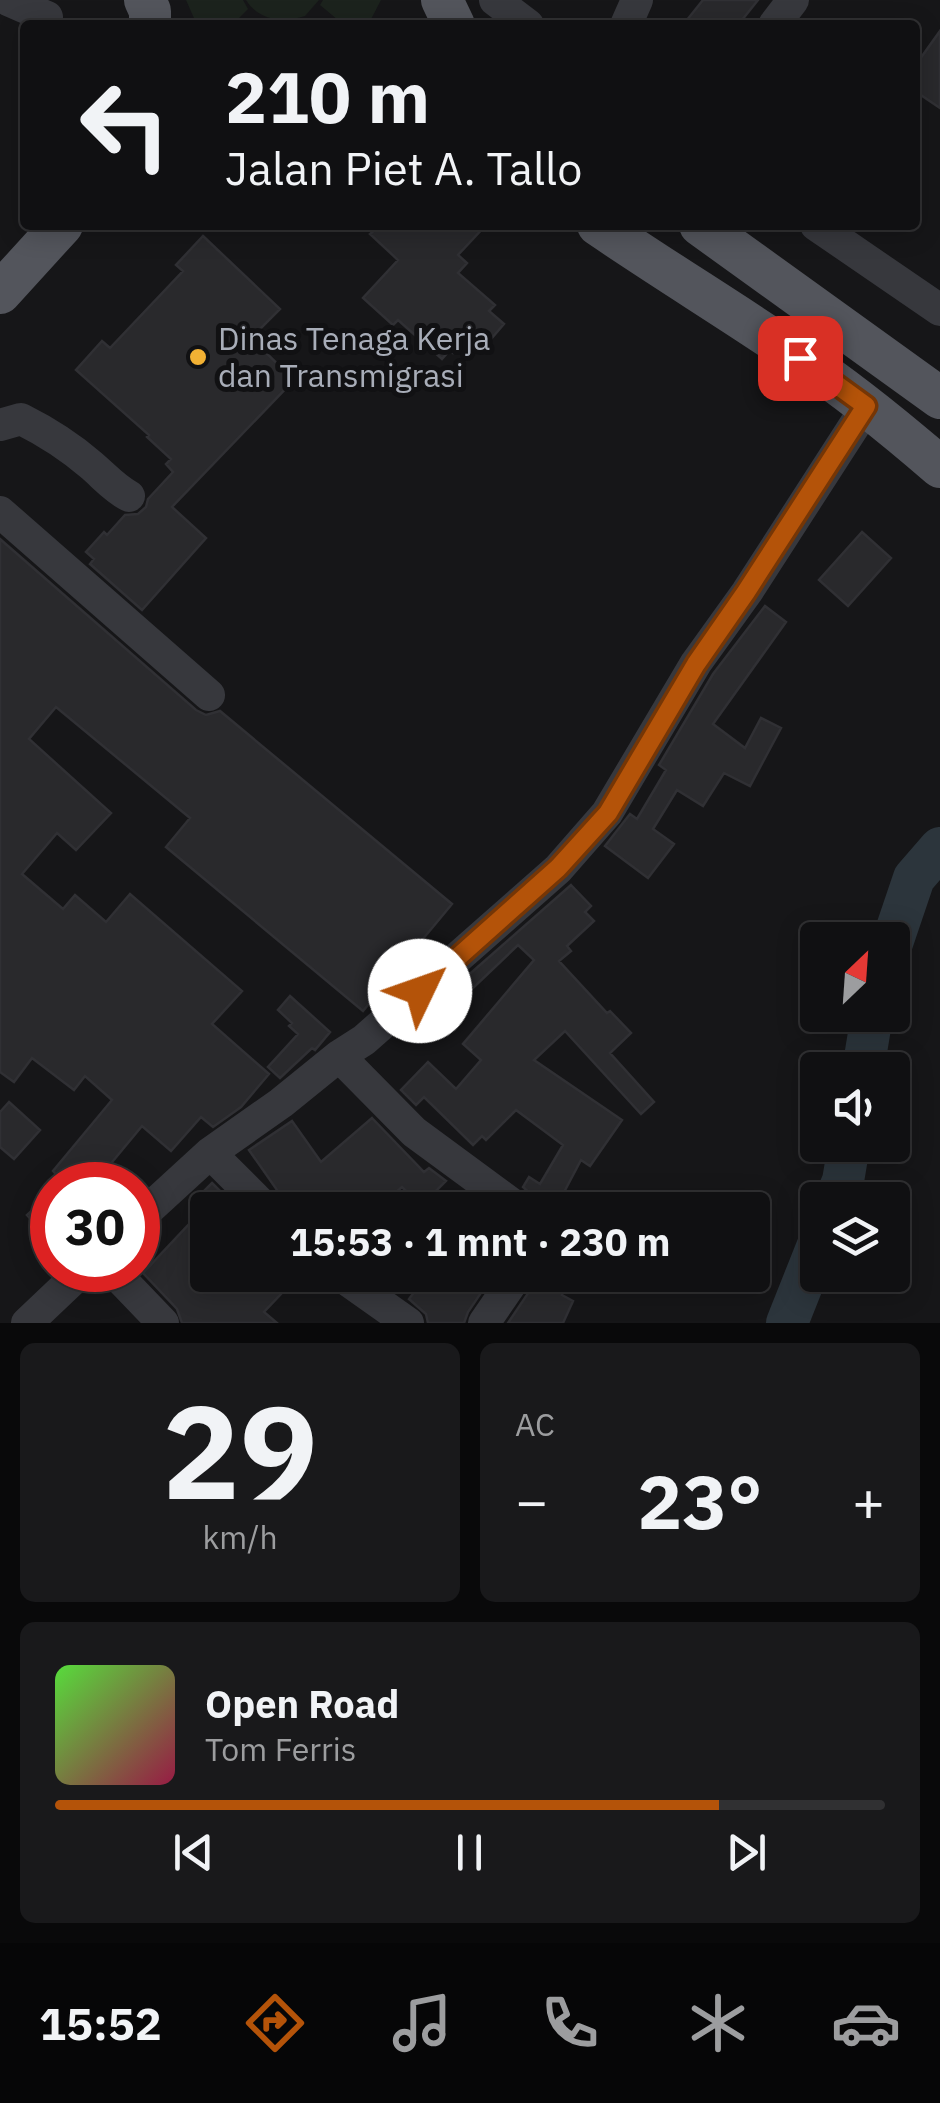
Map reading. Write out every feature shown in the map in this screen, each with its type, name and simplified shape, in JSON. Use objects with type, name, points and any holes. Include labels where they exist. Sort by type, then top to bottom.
[{"type":"main road","points":[[5,279],[57,230]]},
{"type":"main road","points":[[605,230],[800,358],[940,467]]},
{"type":"main road","points":[[707,230],[940,398]]},
{"type":"street","points":[[8,0],[46,14]]},
{"type":"street","points":[[495,0],[521,20]]},
{"type":"street","points":[[823,230],[940,310]]},
{"type":"street","points":[[160,1199],[210,1153],[364,1040],[558,868],[608,813],[696,664],[866,406]]},
{"type":"street","points":[[0,425],[22,419],[50,433],[129,496]]},
{"type":"street","points":[[0,512],[209,695]]},
{"type":"street","points":[[339,1056],[414,1132],[496,1192]]},
{"type":"street","points":[[210,1153],[249,1192]]},
{"type":"street","points":[[27,1323],[60,1292]]},
{"type":"street","points":[[133,1292],[163,1323]]},
{"type":"street","points":[[364,1292],[408,1323]]},
{"type":"street","points":[[484,1323],[505,1292]]},
{"type":"shaded area","points":[[186,0],[243,0],[248,9],[237,20],[195,20]]},
{"type":"shaded area","points":[[246,0],[319,0],[305,16],[280,20],[258,12]]},
{"type":"shaded area","points":[[323,0],[381,0],[371,20],[338,20],[320,5]]},
{"type":"building","points":[[703,0],[758,0],[742,20],[687,20]]},
{"type":"building","points":[[940,31],[940,108],[920,94],[920,59]]},
{"type":"building","points":[[374,230],[481,230],[458,255],[467,263],[458,273],[495,305],[489,311],[504,324],[485,346],[470,333],[453,353],[450,350],[442,359],[398,320],[393,325],[363,298],[398,260],[370,234]]},
{"type":"building","points":[[203,236],[280,309],[251,338],[294,380],[172,507],[206,538],[142,610],[90,564],[94,559],[86,552],[125,515],[138,514],[146,507],[148,499],[173,472],[166,464],[171,459],[76,370],[102,341],[110,348],[183,271],[176,265]]},
{"type":"building","points":[[862,532],[891,558],[848,606],[819,580]]},
{"type":"building","points":[[0,539],[196,710],[206,715],[220,711],[452,904],[363,1011],[166,847],[190,818],[56,707],[29,739],[111,813],[76,850],[57,833],[22,874],[63,909],[75,895],[106,922],[130,894],[242,991],[212,1024],[269,1074],[241,1107],[213,1127],[201,1117],[171,1151],[142,1126],[112,1162],[60,1162],[112,1100],[85,1076],[74,1090],[32,1058],[14,1082],[0,1072]]},
{"type":"building","points":[[765,606],[786,622],[713,724],[745,748],[761,718],[781,728],[750,786],[724,773],[703,806],[677,790],[653,829],[674,844],[648,878],[605,846],[630,814],[637,819],[666,770],[659,765],[713,674]]},
{"type":"building","points":[[571,885],[591,906],[585,912],[594,921],[567,946],[571,951],[559,961],[631,1033],[610,1053],[654,1102],[641,1114],[565,1031],[534,1060],[622,1120],[590,1166],[581,1160],[564,1192],[528,1192],[523,1187],[529,1177],[540,1184],[563,1145],[516,1110],[486,1140],[482,1136],[473,1145],[424,1097],[416,1105],[401,1090],[428,1062],[456,1089],[481,1060],[463,1044],[534,960],[518,945],[472,989],[464,979]]},
{"type":"building","points":[[290,996],[330,1032],[315,1050],[312,1048],[280,1078],[268,1067],[298,1034],[278,1010]]},
{"type":"building","points":[[9,1102],[40,1130],[14,1159],[0,1147],[0,1112]]},
{"type":"building","points":[[372,1118],[424,1172],[429,1168],[446,1181],[435,1192],[407,1192],[402,1187],[396,1192],[278,1192],[249,1150],[292,1121],[321,1162]]},
{"type":"building","points":[[212,1183],[221,1192],[203,1192]]},
{"type":"building","points":[[190,1223],[190,1292],[283,1292],[264,1312],[277,1323],[182,1323],[177,1309],[160,1291],[160,1255]]},
{"type":"building","points":[[414,1292],[482,1292],[464,1323],[428,1323],[426,1314],[409,1299]]},
{"type":"building","points":[[529,1292],[564,1292],[562,1295],[573,1301],[563,1323],[508,1323]]},
{"type":"waterway","points":[[899,922],[914,878],[940,848]]},
{"type":"waterway","points":[[866,1052],[869,1032]]},
{"type":"waterway","points":[[843,1182],[846,1162]]},
{"type":"waterway","points":[[787,1323],[800,1290]]},
{"type":"place","name":"Dinas Tenaga Kerja dan Transmigrasi","points":[[198,357]]},
{"type":"route","points":[[420,991],[558,868],[608,813],[696,664],[866,406],[800,358]]}]
